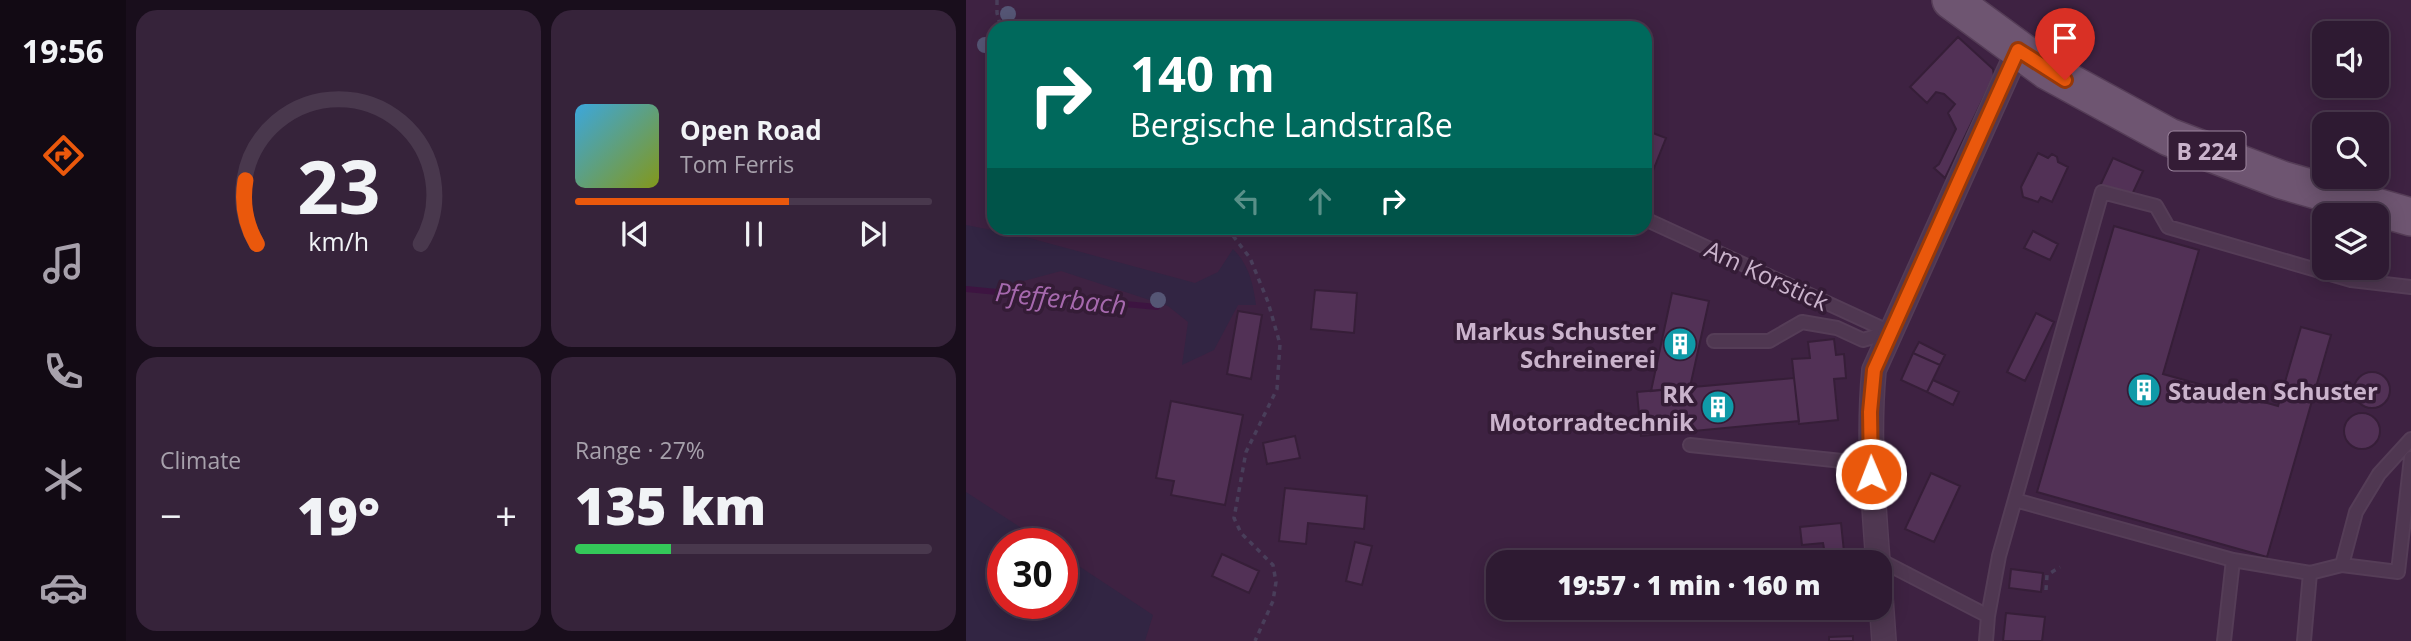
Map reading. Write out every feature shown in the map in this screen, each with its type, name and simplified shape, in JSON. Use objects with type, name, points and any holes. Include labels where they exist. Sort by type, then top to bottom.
[{"type":"main road","name":"B 224","points":[[1963,4],[2018,50],[2049,71],[2169,137],[2283,180],[2411,217]]},
{"type":"street","points":[[1877,550],[1870,412],[1874,370],[2018,50]]},
{"type":"street","points":[[1883,620],[1884,641]]},
{"type":"lane","points":[[1986,641],[1999,556],[2102,192],[2156,206],[2168,227],[2351,280],[2411,287]]},
{"type":"lane","name":"Am Korstick","points":[[1652,222],[1890,332]]},
{"type":"lane","name":"Am Korstick","points":[[1714,341],[1769,341],[1802,322],[1837,328],[1863,340],[1890,332]]},
{"type":"lane","points":[[2342,565],[2356,512],[2379,474],[2411,439]]},
{"type":"lane","points":[[1690,445],[1871,464]]},
{"type":"lane","points":[[2398,572],[2411,458]]},
{"type":"lane","points":[[2015,500],[2233,560],[2310,573],[2342,565],[2398,572],[2411,577]]},
{"type":"lane","points":[[2224,641],[2233,560]]},
{"type":"lane","points":[[1892,567],[1988,616]]},
{"type":"lane","points":[[2304,641],[2310,573]]},
{"type":"path","points":[[997,0],[1000,21]]},
{"type":"path","points":[[1232,235],[1250,258],[1268,302],[1280,344],[1277,389],[1246,452],[1234,519],[1241,533],[1273,565],[1276,582],[1273,601],[1255,641]]},
{"type":"path","points":[[2046,590],[2047,575],[2060,568]]},
{"type":"shaded area","points":[[966,225],[987,229],[987,235],[1022,236],[1195,283],[1218,272],[1233,249],[1243,261],[1249,275],[1256,305],[1238,305],[1214,350],[1182,365],[1188,322],[1168,306],[1061,271],[989,290],[966,292]]},
{"type":"shaded area","points":[[966,492],[1021,528],[987,528],[987,619],[1078,619],[1078,566],[1153,615],[1145,641],[966,641]]},
{"type":"building","points":[[1958,37],[1993,69],[1994,76],[1945,178],[1934,168],[1939,164],[1956,129],[1948,113],[1955,104],[1944,94],[1936,92],[1927,103],[1910,87]]},
{"type":"building","points":[[1652,133],[1666,138],[1652,173]]},
{"type":"building","points":[[2038,153],[2048,158],[2052,154],[2057,157],[2058,162],[2068,167],[2052,202],[2041,197],[2038,202],[2023,197],[2021,187]]},
{"type":"building","points":[[2113,158],[2143,171],[2129,201],[2099,188]]},
{"type":"building","name":"Stauden Schuster","points":[[2114,226],[2199,250],[2163,374],[2278,406],[2301,327],[2331,335],[2267,557],[2037,492]]},
{"type":"building","points":[[2033,231],[2058,244],[2050,260],[2024,248]]},
{"type":"building","points":[[1315,290],[1357,293],[1354,333],[1311,329]]},
{"type":"building","name":"Markus Schuster Schreinerei","points":[[1672,293],[1709,301],[1690,387],[1651,391]]},
{"type":"building","points":[[1238,311],[1262,315],[1251,379],[1227,374]]},
{"type":"building","points":[[2036,313],[2054,322],[2025,381],[2007,372]]},
{"type":"building","points":[[1834,339],[1836,355],[1844,354],[1846,378],[1834,379],[1838,420],[1799,424],[1792,359],[1810,358],[1808,342]]},
{"type":"building","points":[[1919,342],[1945,355],[1940,365],[1913,353]]},
{"type":"building","points":[[1913,353],[1940,365],[1927,392],[1901,380]]},
{"type":"building","points":[[2372,372],[2385,377],[2390,390],[2385,403],[2372,408],[2359,403],[2354,390],[2359,377]]},
{"type":"building","name":"RK Motorradtechnik","points":[[1794,378],[1799,421],[1641,436],[1637,392]]},
{"type":"building","points":[[1933,380],[1959,392],[1953,405],[1927,392]]},
{"type":"building","points":[[1171,401],[1243,415],[1225,505],[1171,495],[1174,481],[1156,478]]},
{"type":"building","points":[[2362,413],[2375,418],[2380,431],[2375,444],[2362,449],[2349,444],[2344,431],[2349,418]]},
{"type":"building","points":[[1295,436],[1300,458],[1267,464],[1263,443]]},
{"type":"building","points":[[1931,473],[1960,486],[1934,542],[1905,529]]},
{"type":"building","points":[[1285,488],[1367,496],[1364,529],[1308,523],[1306,544],[1279,541]]},
{"type":"building","points":[[1841,523],[1844,550],[1824,550],[1823,543],[1802,545],[1800,527]]},
{"type":"building","points":[[1355,542],[1372,546],[1362,585],[1346,581]]},
{"type":"building","points":[[1222,554],[1259,571],[1249,593],[1212,576]]},
{"type":"building","points":[[2011,569],[2043,573],[2041,592],[2009,588]]},
{"type":"building","points":[[2006,613],[2045,617],[2042,641],[2003,641]]},
{"type":"building","points":[[1853,636],[1853,641],[1829,641],[1829,637]]},
{"type":"waterway","name":"Pfefferbach","points":[[966,289],[1157,307]]},
{"type":"place","name":"Markus Schuster Schreinerei","points":[[1680,344]]},
{"type":"place","name":"Stauden Schuster","points":[[2144,390]]},
{"type":"place","name":"RK Motorradtechnik","points":[[1718,407]]},
{"type":"route","points":[[1871,474],[1870,412],[1874,370],[2018,50],[2065,80]]}]
